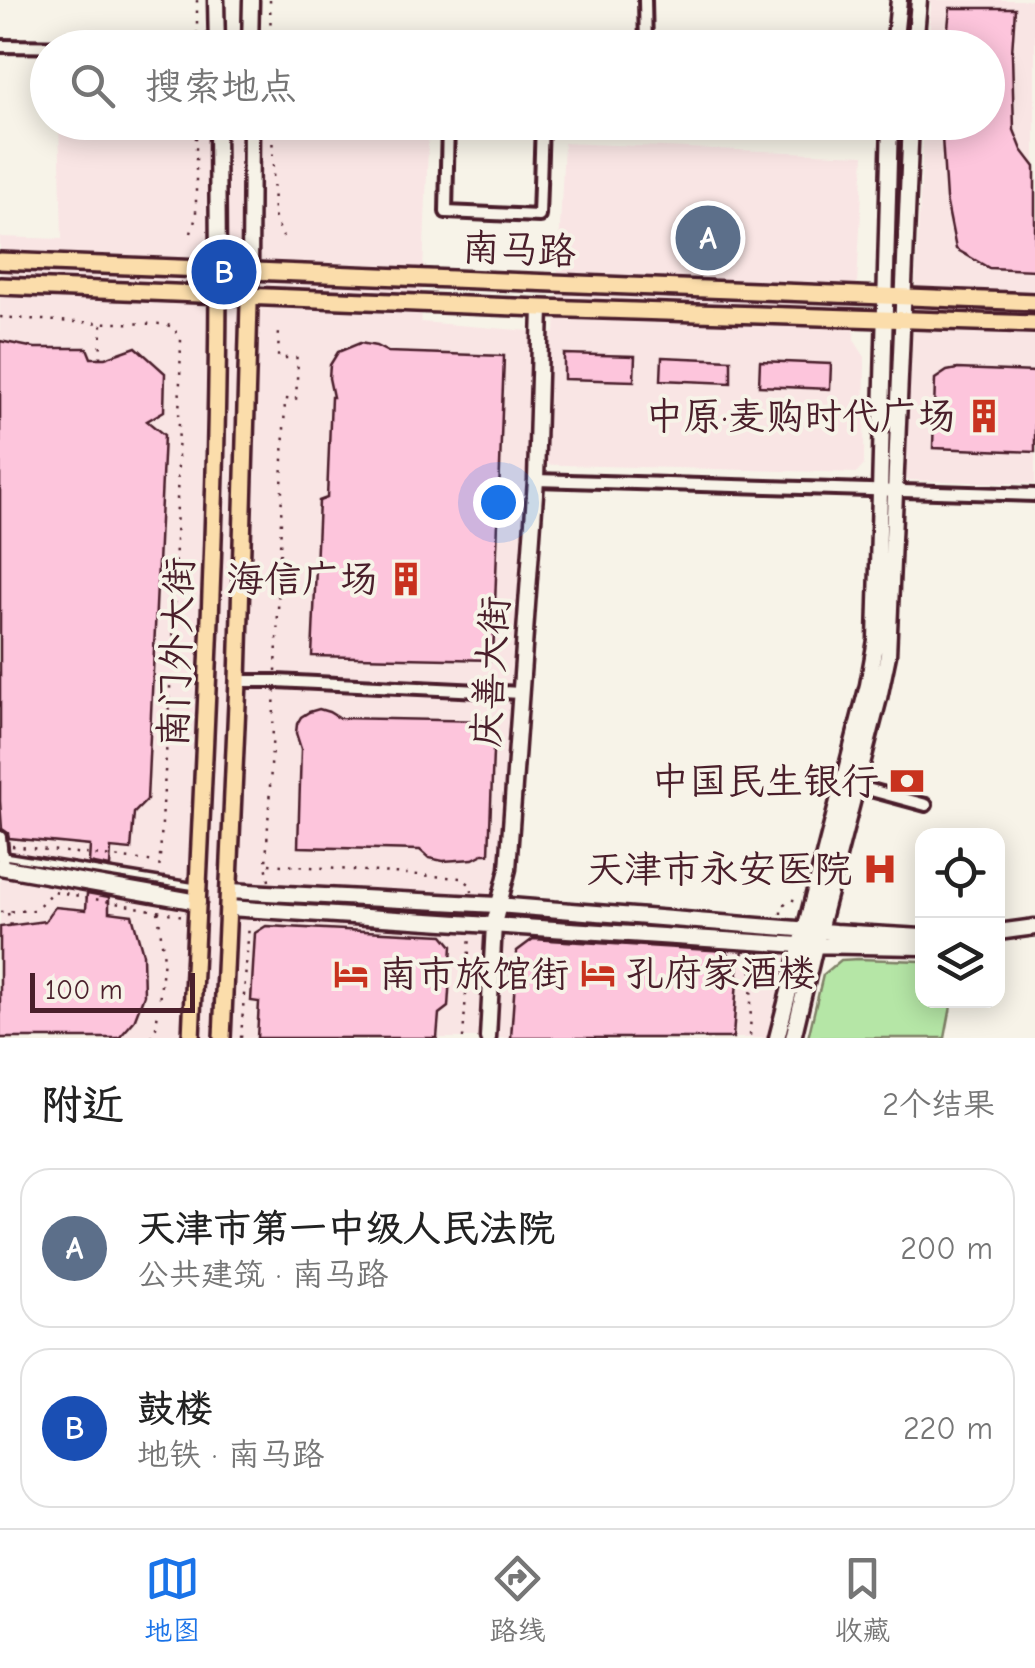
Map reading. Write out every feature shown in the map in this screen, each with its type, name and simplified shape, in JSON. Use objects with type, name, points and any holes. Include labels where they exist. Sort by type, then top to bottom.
[{"type":"main road","name":"南马路","points":[[0,261],[1035,302]]},
{"type":"main road","name":"南门外大街","points":[[191,1038],[212,544],[218,269]]},
{"type":"main road","name":"南门外大街","points":[[222,1038],[250,270]]},
{"type":"main road","name":"南马路","points":[[0,286],[1035,324]]},
{"type":"street","points":[[216,0],[217,30]]},
{"type":"street","points":[[251,30],[252,0]]},
{"type":"street","points":[[646,0],[646,30]]},
{"type":"street","points":[[896,30],[899,0]]},
{"type":"street","points":[[917,30],[919,0]]},
{"type":"street","points":[[0,46],[30,46]]},
{"type":"street","points":[[217,140],[218,269]]},
{"type":"street","points":[[250,140],[250,270]]},
{"type":"street","points":[[448,140],[446,212],[539,216],[541,140]]},
{"type":"street","points":[[778,1038],[856,786],[888,654],[884,297],[889,140]]},
{"type":"street","points":[[793,1038],[809,938],[876,640],[902,321],[909,140]]},
{"type":"street","name":"庆善大街","points":[[488,1038],[494,924],[508,869],[521,693],[536,480],[541,308]]},
{"type":"street","points":[[536,480],[1035,494]]},
{"type":"street","points":[[238,681],[521,693]]},
{"type":"street","points":[[856,786],[926,805]]},
{"type":"street","points":[[0,837],[2,859],[198,894]]},
{"type":"street","points":[[229,907],[272,894],[497,905],[915,946]]},
{"type":"street","points":[[229,907],[734,940],[915,936]]},
{"type":"street","points":[[1005,931],[1035,928]]},
{"type":"street","points":[[1005,941],[1035,937]]},
{"type":"lane","points":[[2,859],[158,881],[198,894]]},
{"type":"path","points":[[198,0],[198,30]]},
{"type":"path","points":[[270,0],[271,30]]},
{"type":"path","points":[[191,233],[196,217],[196,140]]},
{"type":"path","points":[[272,140],[274,216],[283,238]]},
{"type":"path","points":[[0,316],[164,324],[173,327],[181,339],[174,621],[158,881]]},
{"type":"path","points":[[100,358],[102,322]]},
{"type":"path","points":[[272,894],[266,864],[285,399],[296,400],[298,358],[278,358],[279,329]]},
{"type":"path","points":[[2,859],[159,863]]},
{"type":"path","points":[[266,864],[462,878],[472,885],[472,904]]},
{"type":"path","points":[[0,912],[35,910],[53,891],[197,920]]},
{"type":"path","points":[[229,907],[249,922],[241,1038]]},
{"type":"path","points":[[152,1038],[164,959],[158,910]]},
{"type":"path","points":[[7,912],[11,926]]},
{"type":"path","points":[[463,1038],[471,923]]},
{"type":"path","points":[[734,940],[752,968],[750,1038]]},
{"type":"shaded area","points":[[931,0],[1035,0],[1035,484],[905,480],[923,140],[1005,140],[1005,30],[930,30]]},
{"type":"shaded area","points":[[59,140],[428,140],[421,322],[555,333],[564,143],[864,155],[854,340],[865,357],[864,465],[857,473],[527,464],[502,913],[812,936],[784,1038],[0,1038],[0,237],[62,239]]},
{"type":"green space","points":[[841,960],[915,961],[915,1008],[951,1008],[945,1038],[808,1038],[823,975]]},
{"type":"building","points":[[950,8],[1015,8],[1014,130],[1035,167],[1035,270],[989,268],[956,249],[946,199],[942,140],[1005,140],[1005,30],[948,30]]},
{"type":"building","points":[[0,341],[35,348],[87,348],[91,358],[105,358],[136,347],[165,373],[164,411],[147,421],[164,435],[147,800],[134,813],[131,850],[111,848],[110,867],[89,863],[90,846],[9,838],[2,829]]},
{"type":"building","name":"海信广场","points":[[360,343],[388,352],[504,356],[493,660],[312,656],[319,501],[327,498],[333,397],[330,365],[338,352]]},
{"type":"building","points":[[564,354],[635,356],[634,381],[564,379]]},
{"type":"building","points":[[662,357],[731,360],[731,383],[661,380]]},
{"type":"building","points":[[760,361],[831,364],[830,389],[759,386]]},
{"type":"building","name":"中原·麦购时代广场","points":[[957,369],[1035,372],[1035,452],[933,448],[935,379]]},
{"type":"building","points":[[319,709],[339,718],[489,721],[494,727],[489,854],[443,861],[429,858],[420,850],[298,847],[301,749],[297,724],[301,717]]},
{"type":"building","points":[[87,893],[109,897],[109,912],[132,915],[143,954],[144,995],[134,1021],[119,1038],[0,1038],[0,927],[45,921],[55,907],[86,910]]},
{"type":"building","name":"南市旅馆街","points":[[266,926],[443,935],[452,946],[448,1007],[439,1014],[437,1038],[257,1038],[259,1002],[251,1001],[255,933]]},
{"type":"building","points":[[533,939],[726,951],[738,965],[733,1038],[511,1038],[517,951]]},
{"type":"place","name":"天津市第一中级人民法院","points":[[708,238]]},
{"type":"place","name":"鼓楼","points":[[224,272]]},
{"type":"place","name":"中原·麦购时代广场","points":[[984,416]]},
{"type":"place","name":"海信广场","points":[[406,579]]},
{"type":"place","name":"中国民生银行","points":[[907,781]]},
{"type":"place","name":"天津市永安医院","points":[[880,869]]},
{"type":"place","name":"孔府家酒楼","points":[[598,973]]},
{"type":"place","name":"南市旅馆街","points":[[351,974]]}]
